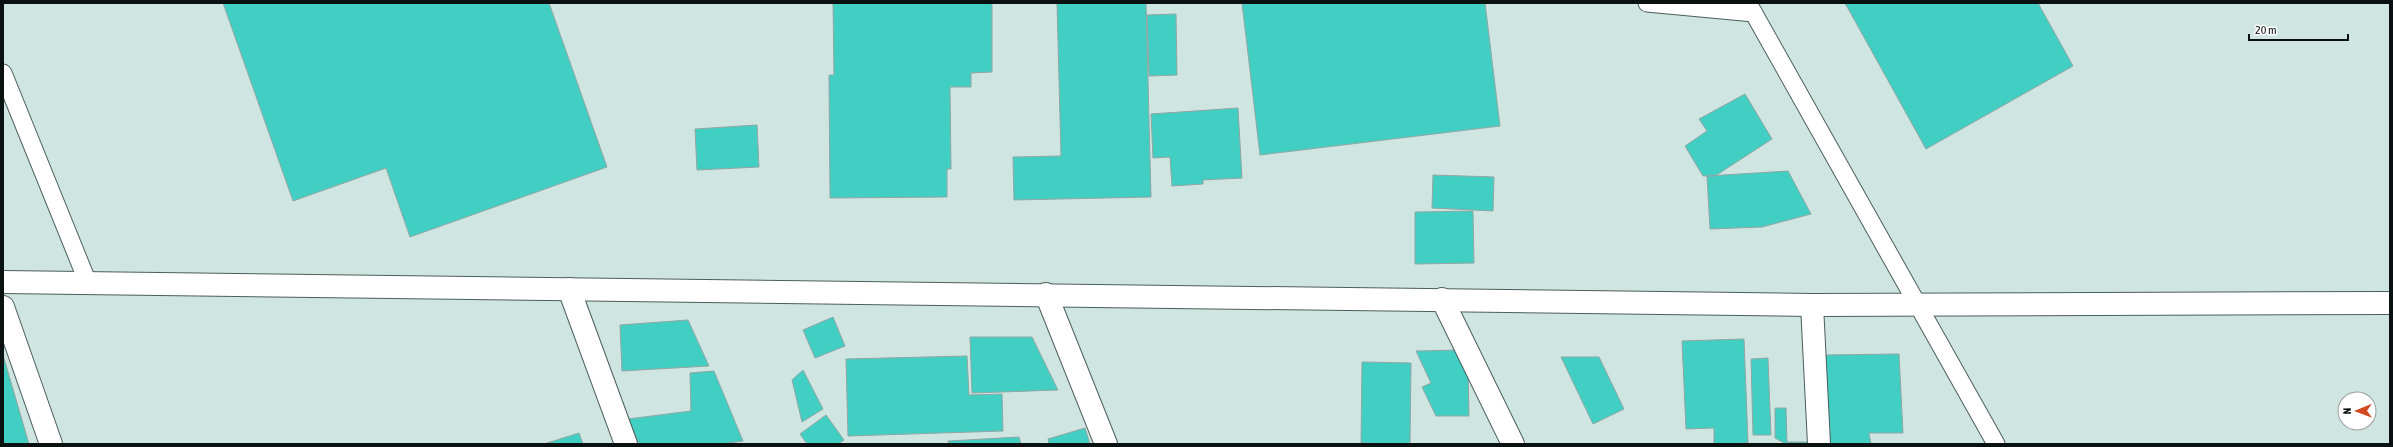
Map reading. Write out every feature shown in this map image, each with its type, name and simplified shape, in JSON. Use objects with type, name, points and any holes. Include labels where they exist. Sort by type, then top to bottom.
[{"type":"street","points":[[3,282],[1442,299],[1812,305],[2390,303]]},
{"type":"street","points":[[569,289],[626,444]]},
{"type":"street","points":[[1046,294],[1106,444]]},
{"type":"street","points":[[1442,299],[1513,444]]},
{"type":"street","points":[[1812,305],[1819,444]]},
{"type":"street","points":[[3,306],[51,444]]},
{"type":"lane","points":[[1646,3],[1751,8],[1996,444]]},
{"type":"lane","points":[[3,73],[88,283]]},
{"type":"building","points":[[223,3],[549,3],[607,167],[410,237],[386,168],[293,201]]},
{"type":"building","points":[[833,3],[992,3],[992,72],[971,73],[971,87],[950,87],[951,169],[947,169],[947,197],[830,198],[829,75],[834,75]]},
{"type":"building","points":[[1057,3],[1146,3],[1151,197],[1014,200],[1013,157],[1061,156]]},
{"type":"building","points":[[1242,3],[1485,3],[1500,126],[1260,155]]},
{"type":"building","points":[[1845,3],[2038,3],[2073,66],[1926,149]]},
{"type":"building","points":[[1176,14],[1177,75],[1149,76],[1147,15]]},
{"type":"building","points":[[1745,94],[1772,139],[1715,176],[1703,176],[1685,146],[1707,131],[1699,119]]},
{"type":"building","points":[[1238,108],[1242,178],[1203,180],[1203,184],[1172,186],[1170,157],[1153,158],[1151,114]]},
{"type":"building","points":[[757,125],[759,167],[697,170],[695,129]]},
{"type":"building","points":[[1788,171],[1811,214],[1762,227],[1710,229],[1707,176]]},
{"type":"building","points":[[1433,175],[1494,177],[1493,211],[1432,208]]},
{"type":"building","points":[[1473,211],[1474,263],[1415,264],[1415,212]]},
{"type":"building","points":[[833,317],[845,346],[815,358],[803,330]]},
{"type":"building","points":[[688,320],[709,366],[622,371],[620,325]]},
{"type":"building","points":[[970,337],[1032,337],[1058,390],[972,393]]},
{"type":"building","points":[[1744,339],[1748,443],[1714,444],[1714,428],[1686,429],[1682,341]]},
{"type":"building","points":[[1460,350],[1468,366],[1469,416],[1436,416],[1422,387],[1431,383],[1416,351]]},
{"type":"building","points":[[1899,354],[1903,433],[1869,433],[1871,444],[1825,444],[1825,355]]},
{"type":"building","points":[[3,355],[29,444],[3,444]]},
{"type":"building","points":[[967,356],[969,395],[1002,394],[1003,431],[848,436],[846,359]]},
{"type":"building","points":[[1561,357],[1599,357],[1624,409],[1593,424]]},
{"type":"building","points":[[1768,358],[1771,435],[1753,435],[1751,359]]},
{"type":"building","points":[[1362,362],[1411,363],[1410,444],[1361,443]]},
{"type":"building","points":[[803,370],[823,409],[802,422],[792,380]]},
{"type":"building","points":[[714,371],[743,441],[721,444],[639,444],[628,419],[691,411],[690,373]]},
{"type":"building","points":[[1775,408],[1786,408],[1787,442],[1810,442],[1810,444],[1786,444],[1775,438]]},
{"type":"building","points":[[826,415],[844,440],[838,444],[807,444],[800,434]]},
{"type":"building","points":[[1085,428],[1090,444],[1049,444],[1048,439]]},
{"type":"building","points":[[579,433],[583,444],[544,444]]},
{"type":"building","points":[[1019,437],[1021,444],[949,444],[948,441]]}]
